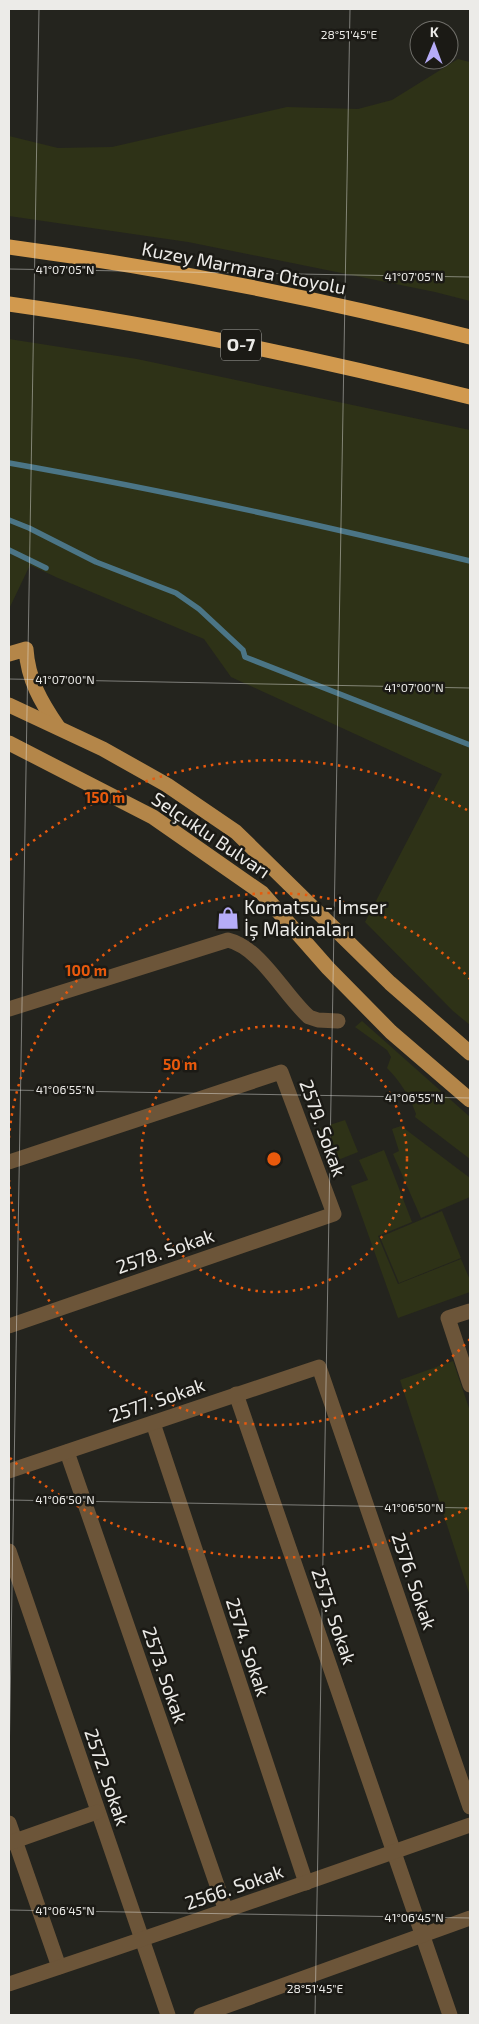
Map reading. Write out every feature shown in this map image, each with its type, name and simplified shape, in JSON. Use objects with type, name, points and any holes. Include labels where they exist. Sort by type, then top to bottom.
[{"type":"highway","name":"Kuzey Marmara Otoyolu","points":[[9,247],[162,271],[283,295],[470,337]]},
{"type":"highway","name":"O-7","points":[[9,304],[187,334],[326,363],[470,397]]},
{"type":"main road","points":[[9,654],[26,649],[27,667],[35,690],[59,728]]},
{"type":"main road","name":"Selçuklu Bulvarı","points":[[9,705],[103,749],[167,785],[236,832],[390,983],[470,1052]]},
{"type":"main road","name":"Selçuklu Bulvarı","points":[[9,743],[153,816],[262,893],[328,968],[390,1032],[470,1100]]},
{"type":"street","points":[[9,1009],[228,940],[239,944],[254,955],[309,1018],[338,1021]]},
{"type":"street","name":"2579. Sokak","points":[[9,1162],[281,1072],[334,1214]]},
{"type":"street","name":"2578. Sokak","points":[[9,1326],[334,1214]]},
{"type":"street","points":[[470,1310],[448,1318],[470,1385]]},
{"type":"street","name":"2577. Sokak","points":[[9,1470],[320,1367]]},
{"type":"street","name":"2576. Sokak","points":[[320,1367],[470,1807]]},
{"type":"street","name":"2575. Sokak","points":[[236,1394],[424,1934],[450,2015]]},
{"type":"street","name":"2574. Sokak","points":[[152,1423],[306,1883]]},
{"type":"street","name":"2573. Sokak","points":[[67,1452],[226,1912]]},
{"type":"street","name":"2572. Sokak","points":[[9,1551],[168,2015]]},
{"type":"street","points":[[12,1842],[97,1812]]},
{"type":"street","points":[[9,1823],[12,1842],[60,1967]]},
{"type":"street","name":"2566. Sokak","points":[[9,1984],[141,1938],[226,1912],[470,1825]]},
{"type":"street","points":[[201,2015],[470,1918]]},
{"type":"green space","points":[[459,59],[470,62],[470,301],[435,292],[188,242],[9,216],[9,136],[58,148],[112,147],[287,107],[358,109],[392,100],[440,70],[459,70]]},
{"type":"green space","points":[[9,339],[137,359],[470,430],[470,1025],[453,1011],[365,922],[442,774],[231,677],[204,639],[30,565],[9,609]]},
{"type":"green space","points":[[362,1021],[470,1117],[470,1159],[415,1117],[416,1114],[408,1095],[387,1068],[391,1057],[387,1050],[355,1027]]},
{"type":"green space","points":[[345,1120],[358,1152],[328,1164],[314,1130]]},
{"type":"green space","points":[[401,1126],[470,1178],[470,1197],[421,1218],[393,1154],[399,1151],[392,1129]]},
{"type":"green space","points":[[384,1150],[412,1222],[378,1236],[398,1284],[461,1259],[470,1280],[470,1292],[398,1318],[351,1186],[368,1180],[359,1160]]},
{"type":"green space","points":[[442,1211],[461,1258],[399,1283],[380,1237]]},
{"type":"green space","points":[[453,1361],[470,1411],[470,1596],[400,1380]]},
{"type":"waterway","points":[[9,463],[240,508],[470,561]]},
{"type":"waterway","points":[[9,520],[96,562],[176,593],[199,609],[243,650],[245,657],[470,745]]},
{"type":"waterway","points":[[9,550],[46,568]]},
{"type":"place","name":"Komatsu - İmser İş Makinaları","points":[[228,918]]}]
